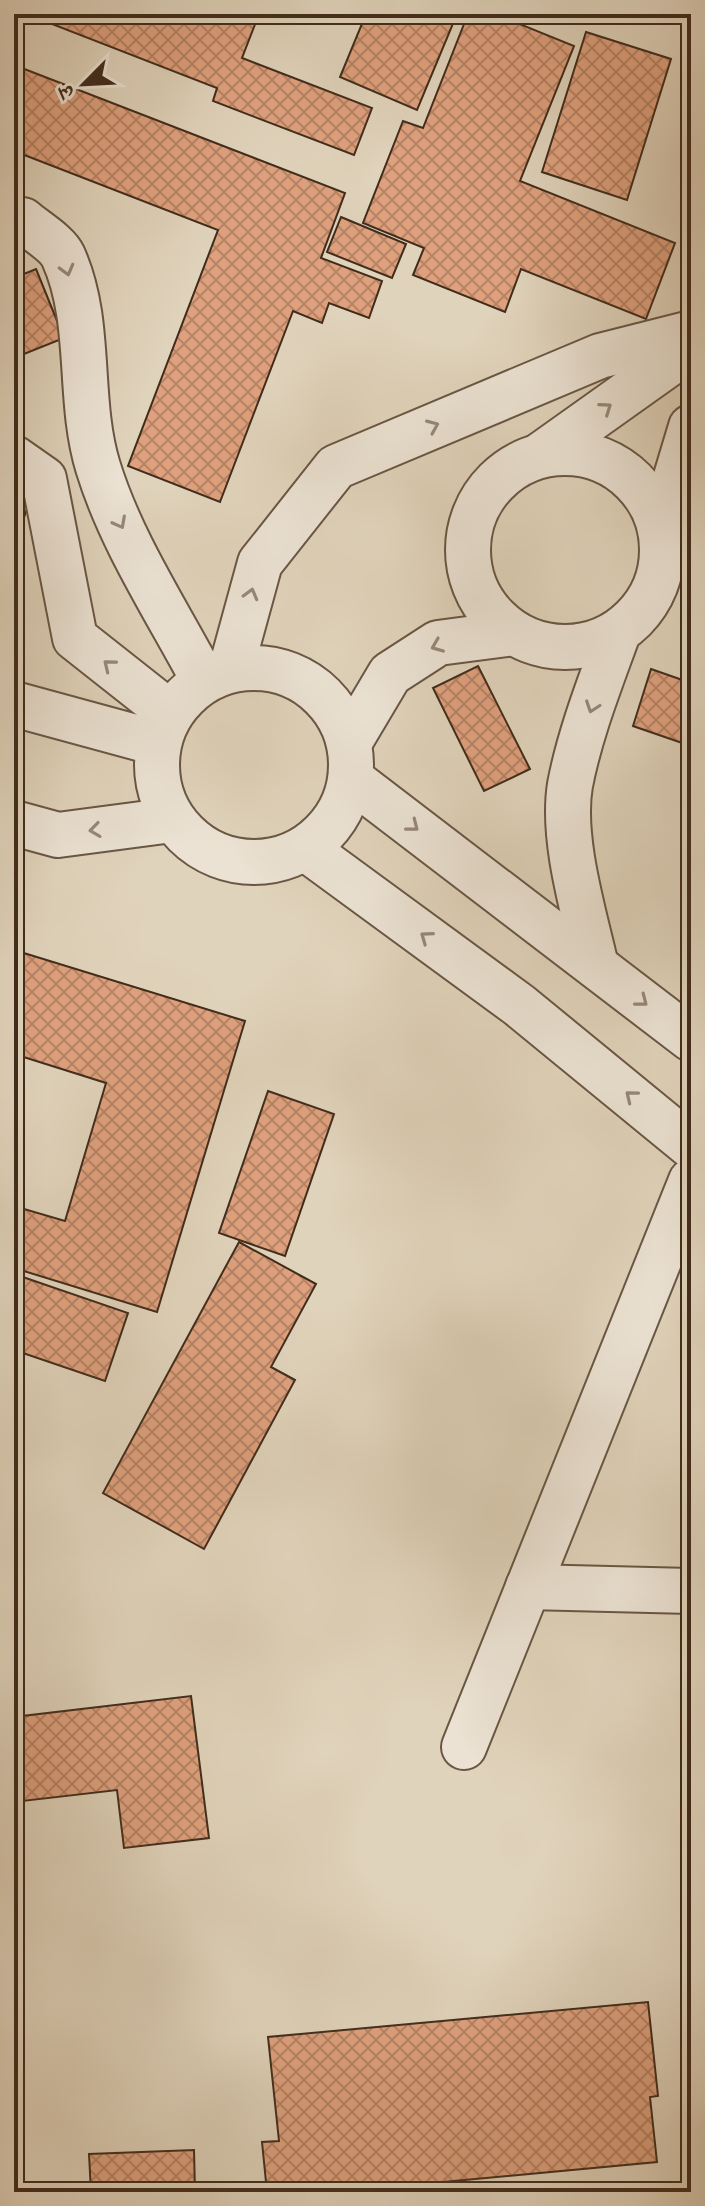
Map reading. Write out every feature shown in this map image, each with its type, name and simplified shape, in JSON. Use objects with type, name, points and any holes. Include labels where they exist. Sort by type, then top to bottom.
[{"type":"street","points":[[14,219],[23,220],[62,254],[81,324],[88,422],[97,464],[112,509],[217,675]]},
{"type":"street","points":[[514,633],[438,643],[390,674],[350,761],[337,817],[306,849],[277,861],[242,863],[202,849],[172,820],[159,787],[164,728],[217,675],[260,563],[336,467],[600,356],[691,333]]},
{"type":"street","points":[[691,348],[542,454],[515,465],[481,498],[469,528],[470,572],[484,605],[514,633],[554,648],[588,646],[618,633],[649,601],[663,563],[661,527],[691,427]]},
{"type":"street","points":[[542,454],[579,452],[616,467],[641,489],[661,527]]},
{"type":"street","points":[[14,458],[44,479],[75,638],[164,728]]},
{"type":"street","points":[[596,966],[572,861],[570,788],[586,723],[618,633]]},
{"type":"street","points":[[217,675],[267,668],[306,681],[330,704],[350,761],[596,966],[691,1039]]},
{"type":"street","points":[[14,704],[164,728]]},
{"type":"street","points":[[14,823],[58,835],[172,820]]},
{"type":"street","points":[[306,849],[519,1005],[691,1146]]},
{"type":"street","points":[[464,1747],[691,1181]]},
{"type":"street","points":[[528,1587],[691,1591]]},
{"type":"building","points":[[41,14],[259,14],[242,58],[372,108],[354,155],[213,101],[217,88],[39,19]]},
{"type":"building","points":[[366,14],[457,14],[417,110],[340,77]]},
{"type":"building","points":[[468,14],[495,14],[574,46],[520,181],[675,243],[646,319],[521,269],[505,312],[413,275],[424,248],[363,223],[403,121],[423,128]]},
{"type":"building","points":[[586,32],[671,59],[627,200],[542,172]]},
{"type":"building","points":[[14,65],[345,193],[321,258],[382,281],[369,318],[329,303],[322,323],[293,311],[220,502],[128,466],[218,230],[14,151]]},
{"type":"building","points":[[341,217],[406,244],[392,278],[327,252]]},
{"type":"building","points":[[36,269],[64,338],[14,358],[14,278]]},
{"type":"building","points":[[14,498],[29,504],[14,544]]},
{"type":"building","points":[[478,666],[530,769],[484,791],[433,688]]},
{"type":"building","points":[[651,669],[691,683],[691,746],[633,726]]},
{"type":"building","points":[[14,950],[245,1021],[157,1312],[14,1268],[14,1206],[65,1221],[106,1083],[14,1054]]},
{"type":"building","points":[[268,1091],[334,1114],[285,1256],[219,1233]]},
{"type":"building","points":[[239,1242],[316,1284],[271,1367],[295,1380],[204,1549],[103,1493]]},
{"type":"building","points":[[14,1274],[128,1313],[105,1381],[14,1350]]},
{"type":"building","points":[[191,1696],[209,1838],[124,1848],[117,1790],[14,1802],[14,1717]]},
{"type":"building","points":[[648,2002],[658,2096],[650,2097],[657,2162],[336,2192],[267,2192],[262,2142],[279,2141],[268,2037]]},
{"type":"building","points":[[194,2150],[195,2192],[91,2192],[89,2154]]}]
